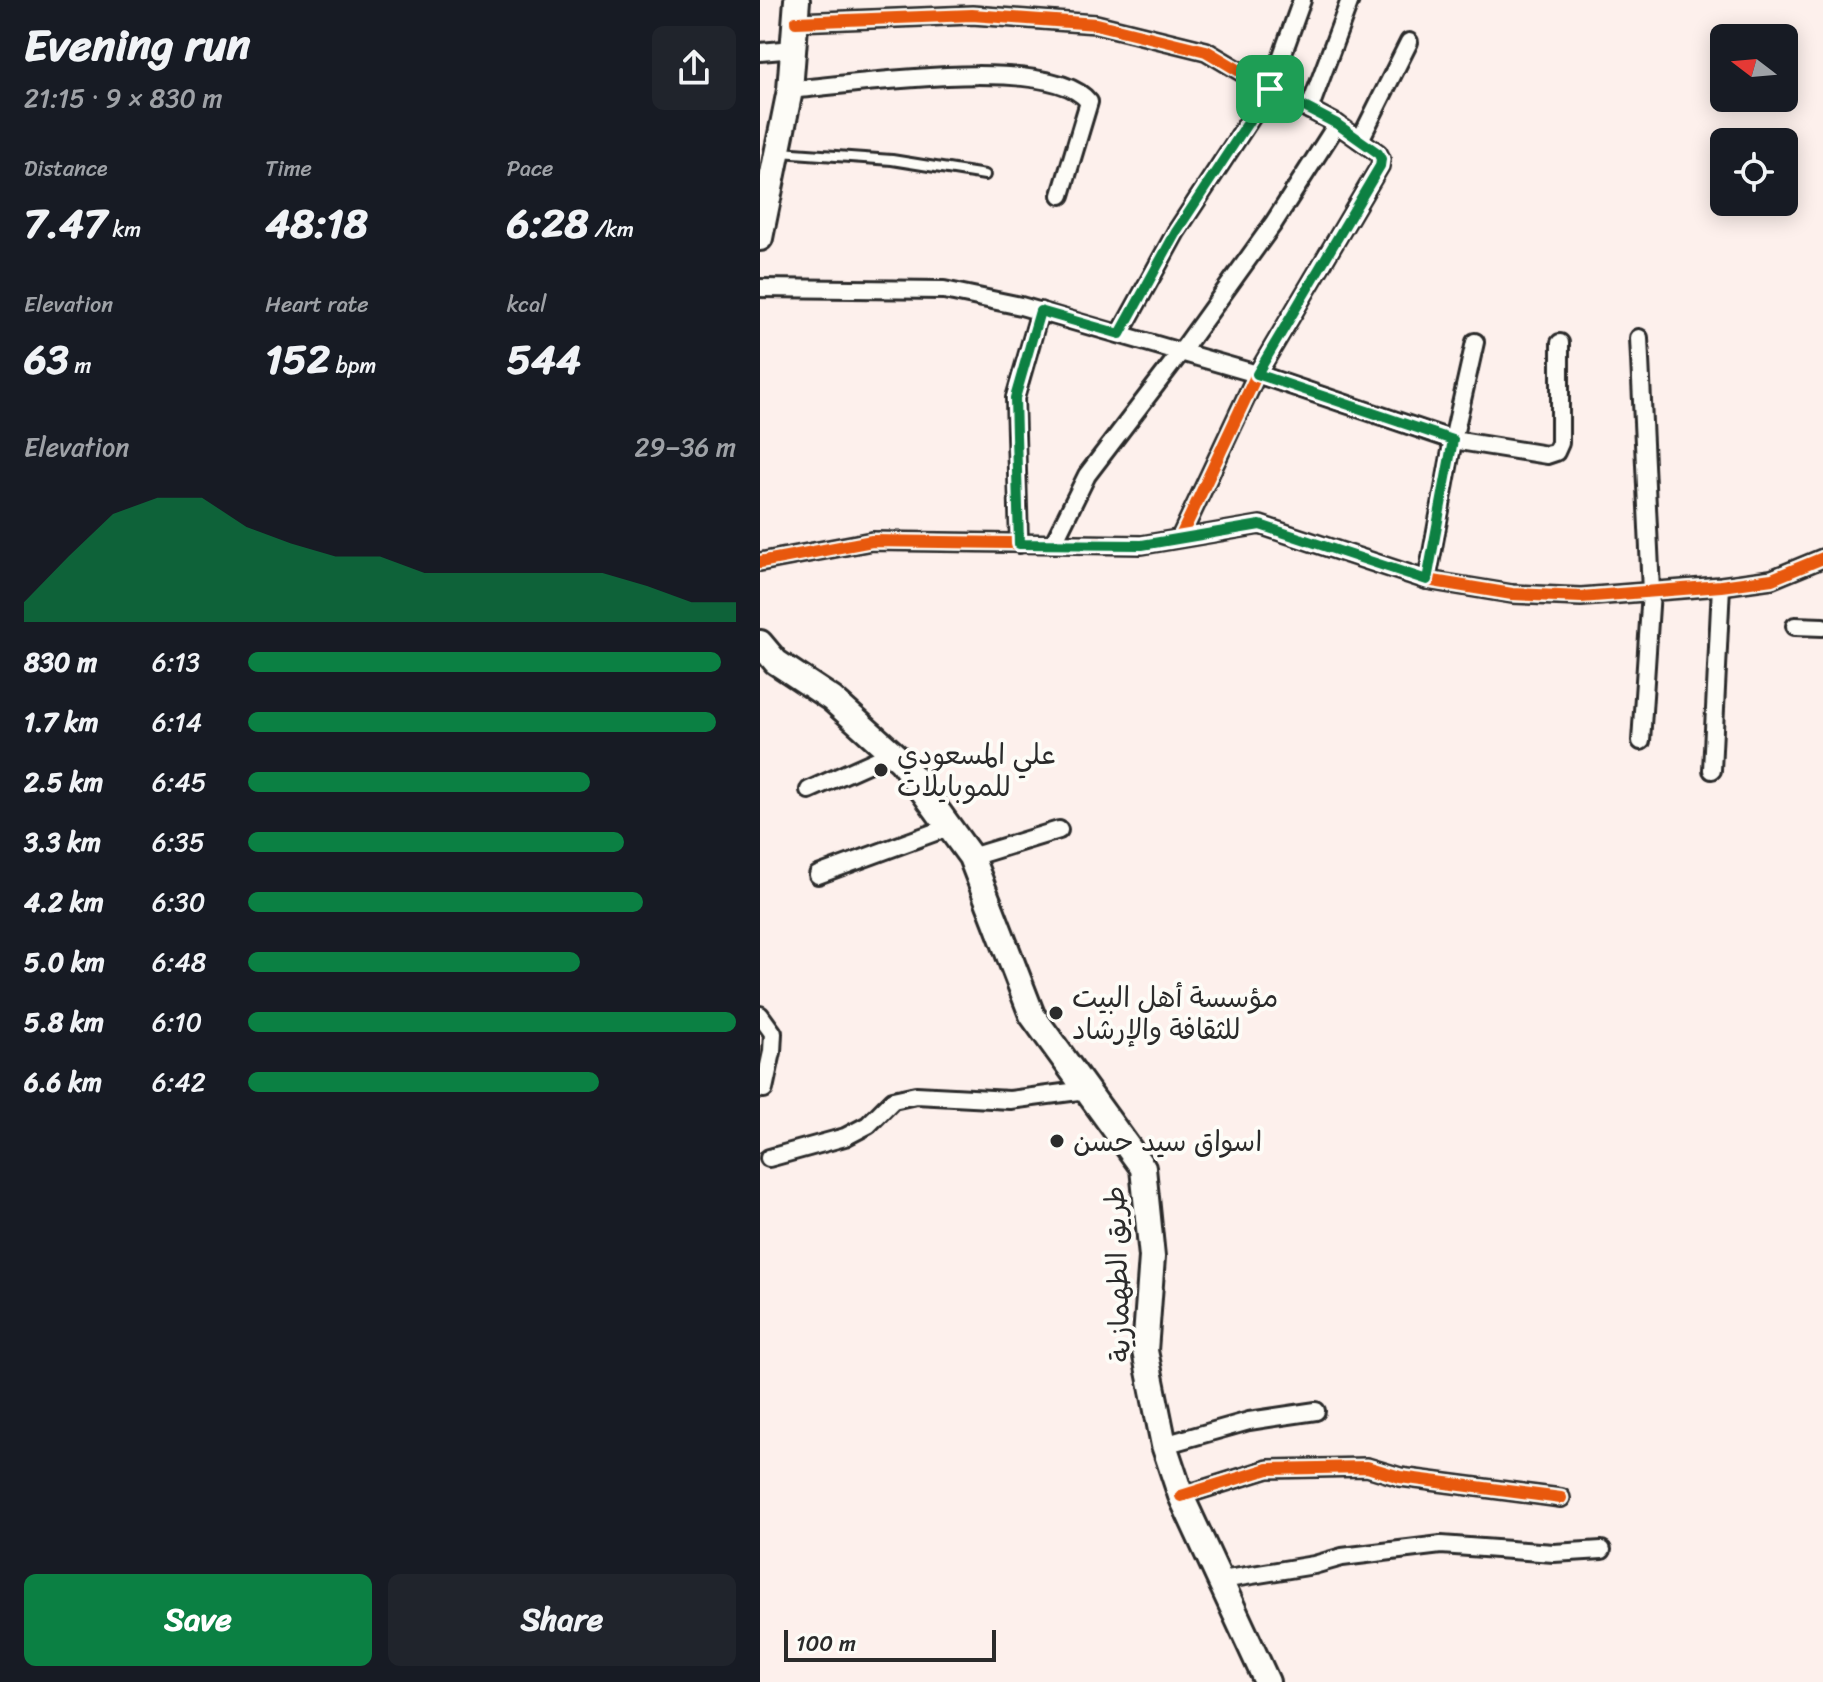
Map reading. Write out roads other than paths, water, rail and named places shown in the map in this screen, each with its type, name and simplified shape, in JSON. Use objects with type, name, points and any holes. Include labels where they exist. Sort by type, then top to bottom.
[{"type":"main road","points":[[760,236],[790,90],[797,11]]},
{"type":"main road","name":"طريق الطهمازية","points":[[760,643],[768,665],[832,699],[901,761],[971,857],[1032,1015],[1143,1168],[1152,1257],[1145,1351],[1164,1445],[1181,1496],[1267,1682]]},
{"type":"street","points":[[1120,334],[1176,232],[1270,89],[1302,0]]},
{"type":"street","points":[[1309,110],[1350,0]]},
{"type":"street","points":[[797,11],[972,15],[1096,24],[1206,51],[1337,124],[1378,153],[1380,166],[1257,374],[1180,538]]},
{"type":"street","points":[[1360,140],[1409,42]]},
{"type":"street","points":[[760,52],[794,49]]},
{"type":"street","points":[[790,90],[971,74],[1044,78],[1084,95],[1089,102],[1061,195]]},
{"type":"street","points":[[1053,544],[1087,475],[1273,224],[1337,124]]},
{"type":"street","points":[[760,288],[944,290],[1040,311],[1257,374],[1453,440],[1547,455],[1556,452],[1560,443],[1560,343]]},
{"type":"street","points":[[1019,544],[1015,398],[1040,311]]},
{"type":"street","points":[[1639,338],[1651,591],[1641,741]]},
{"type":"street","points":[[1427,580],[1475,342]]},
{"type":"street","points":[[760,562],[872,541],[1142,545],[1260,525],[1427,580],[1512,594],[1581,597],[1772,579],[1823,558]]},
{"type":"street","points":[[1712,770],[1721,586]]},
{"type":"street","points":[[1795,626],[1823,627]]},
{"type":"street","points":[[809,790],[892,753]]},
{"type":"street","points":[[818,875],[949,827]]},
{"type":"street","points":[[971,857],[1059,830]]},
{"type":"street","points":[[760,1015],[773,1033],[764,1089]]},
{"type":"street","points":[[769,1158],[845,1137],[868,1125],[893,1100],[916,1095],[1010,1100],[1086,1090]]},
{"type":"street","points":[[1164,1445],[1249,1421],[1316,1411]]},
{"type":"street","points":[[1181,1496],[1268,1469],[1367,1467],[1400,1477],[1561,1498]]},
{"type":"street","points":[[1221,1580],[1314,1565],[1342,1557],[1441,1545],[1554,1553],[1602,1550]]},
{"type":"lane","points":[[778,151],[892,160],[985,175]]},
{"type":"place","name":"علي المسعودي للموبايلات","points":[[881,770]]},
{"type":"place","name":"مؤسسة أهل البيت للثقافة والإرشاد","points":[[1056,1013]]},
{"type":"place","name":"اسواق سيد حسن","points":[[1057,1141]]}]
